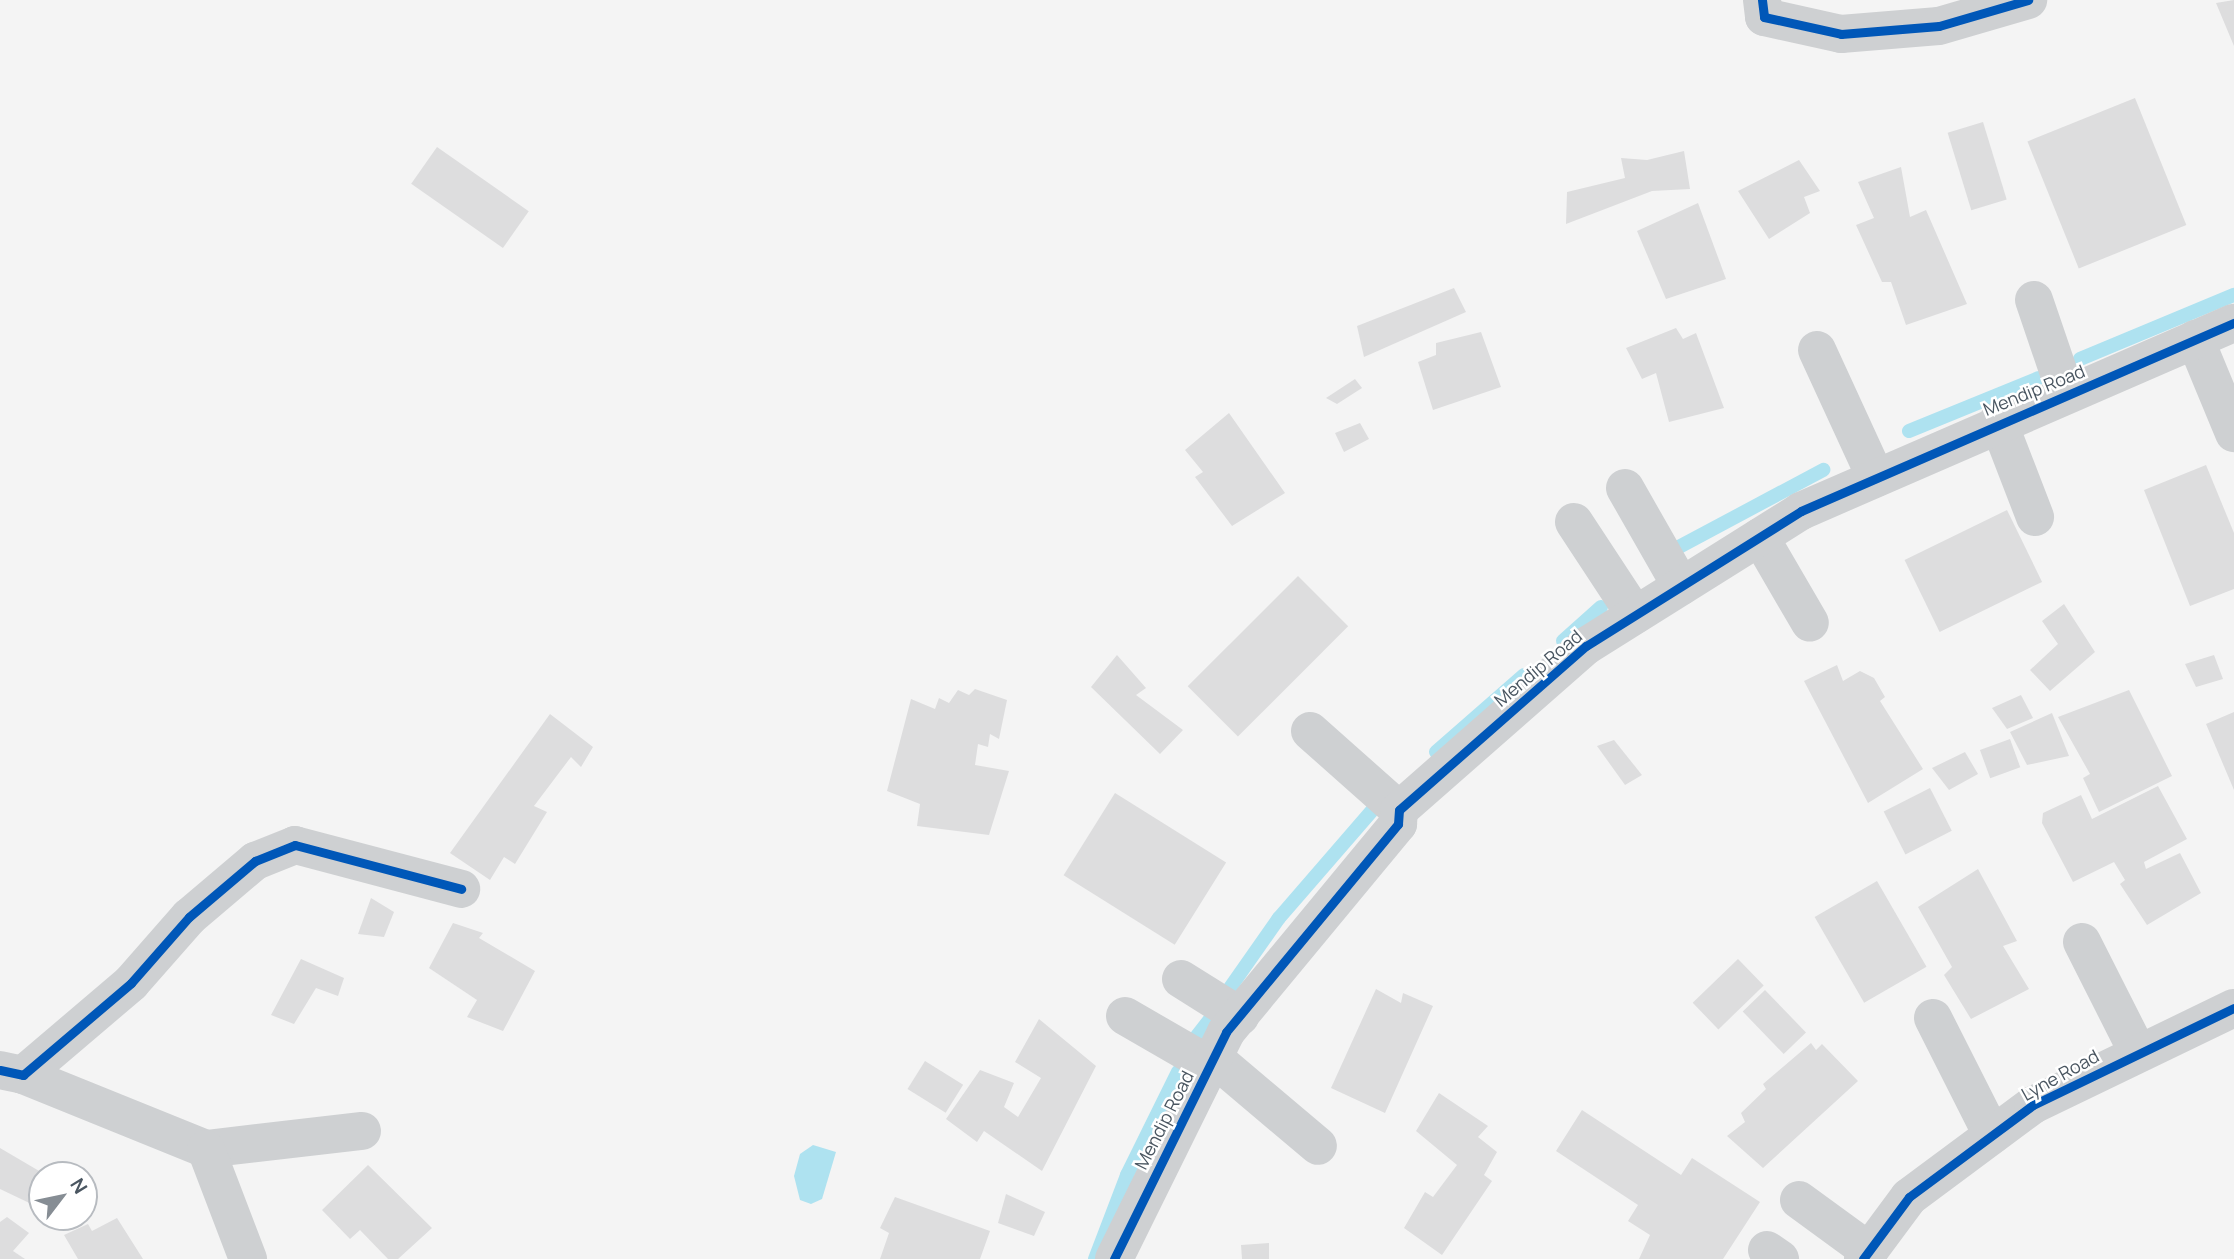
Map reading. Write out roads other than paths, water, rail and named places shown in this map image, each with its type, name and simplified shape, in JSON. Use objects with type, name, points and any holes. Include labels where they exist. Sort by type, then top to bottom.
[{"type":"street","points":[[1762,0],[1764,18],[1841,34],[1939,26],[2028,0]]},
{"type":"street","points":[[2034,300],[2066,394]]},
{"type":"street","name":"Mendip Road","points":[[1114,1259],[1212,1061],[1240,1016],[1398,824],[1399,810],[1586,646],[1760,537],[1876,478],[1998,421],[2234,323]]},
{"type":"street","points":[[2195,339],[2234,433]]},
{"type":"street","points":[[1817,349],[1876,478]]},
{"type":"street","points":[[1998,421],[2035,517]]},
{"type":"street","points":[[1625,488],[1681,586]]},
{"type":"street","points":[[1574,522],[1635,615]]},
{"type":"street","points":[[1760,537],[1810,623]]},
{"type":"street","points":[[1310,731],[1399,810]]},
{"type":"street","points":[[11,1073],[131,984],[189,917],[255,861],[295,845],[461,889]]},
{"type":"street","points":[[2082,942],[2137,1051]]},
{"type":"street","points":[[1181,979],[1240,1016]]},
{"type":"street","name":"Lyne Road","points":[[1866,1255],[1909,1197],[2033,1105],[2137,1051],[2234,1008]]},
{"type":"street","points":[[1125,1016],[1212,1061],[1318,1146]]},
{"type":"street","points":[[1933,1018],[1992,1135]]},
{"type":"street","points":[[11,1073],[206,1149],[362,1130]]},
{"type":"street","points":[[206,1149],[248,1259]]},
{"type":"street","points":[[1799,1200],[1866,1255]]},
{"type":"water","points":[[813,1145],[836,1152],[822,1199],[811,1204],[800,1200],[794,1176],[800,1154]]},
{"type":"waterway","points":[[2080,359],[2234,295]]},
{"type":"waterway","points":[[1909,431],[2039,378]]},
{"type":"waterway","points":[[1677,548],[1823,470]]},
{"type":"waterway","points":[[1563,641],[1601,607]]},
{"type":"waterway","points":[[1436,752],[1524,675]]},
{"type":"waterway","points":[[1225,995],[1279,918],[1376,806]]},
{"type":"waterway","points":[[1193,1041],[1211,1018]]},
{"type":"waterway","points":[[1095,1259],[1127,1175],[1178,1072]]}]
